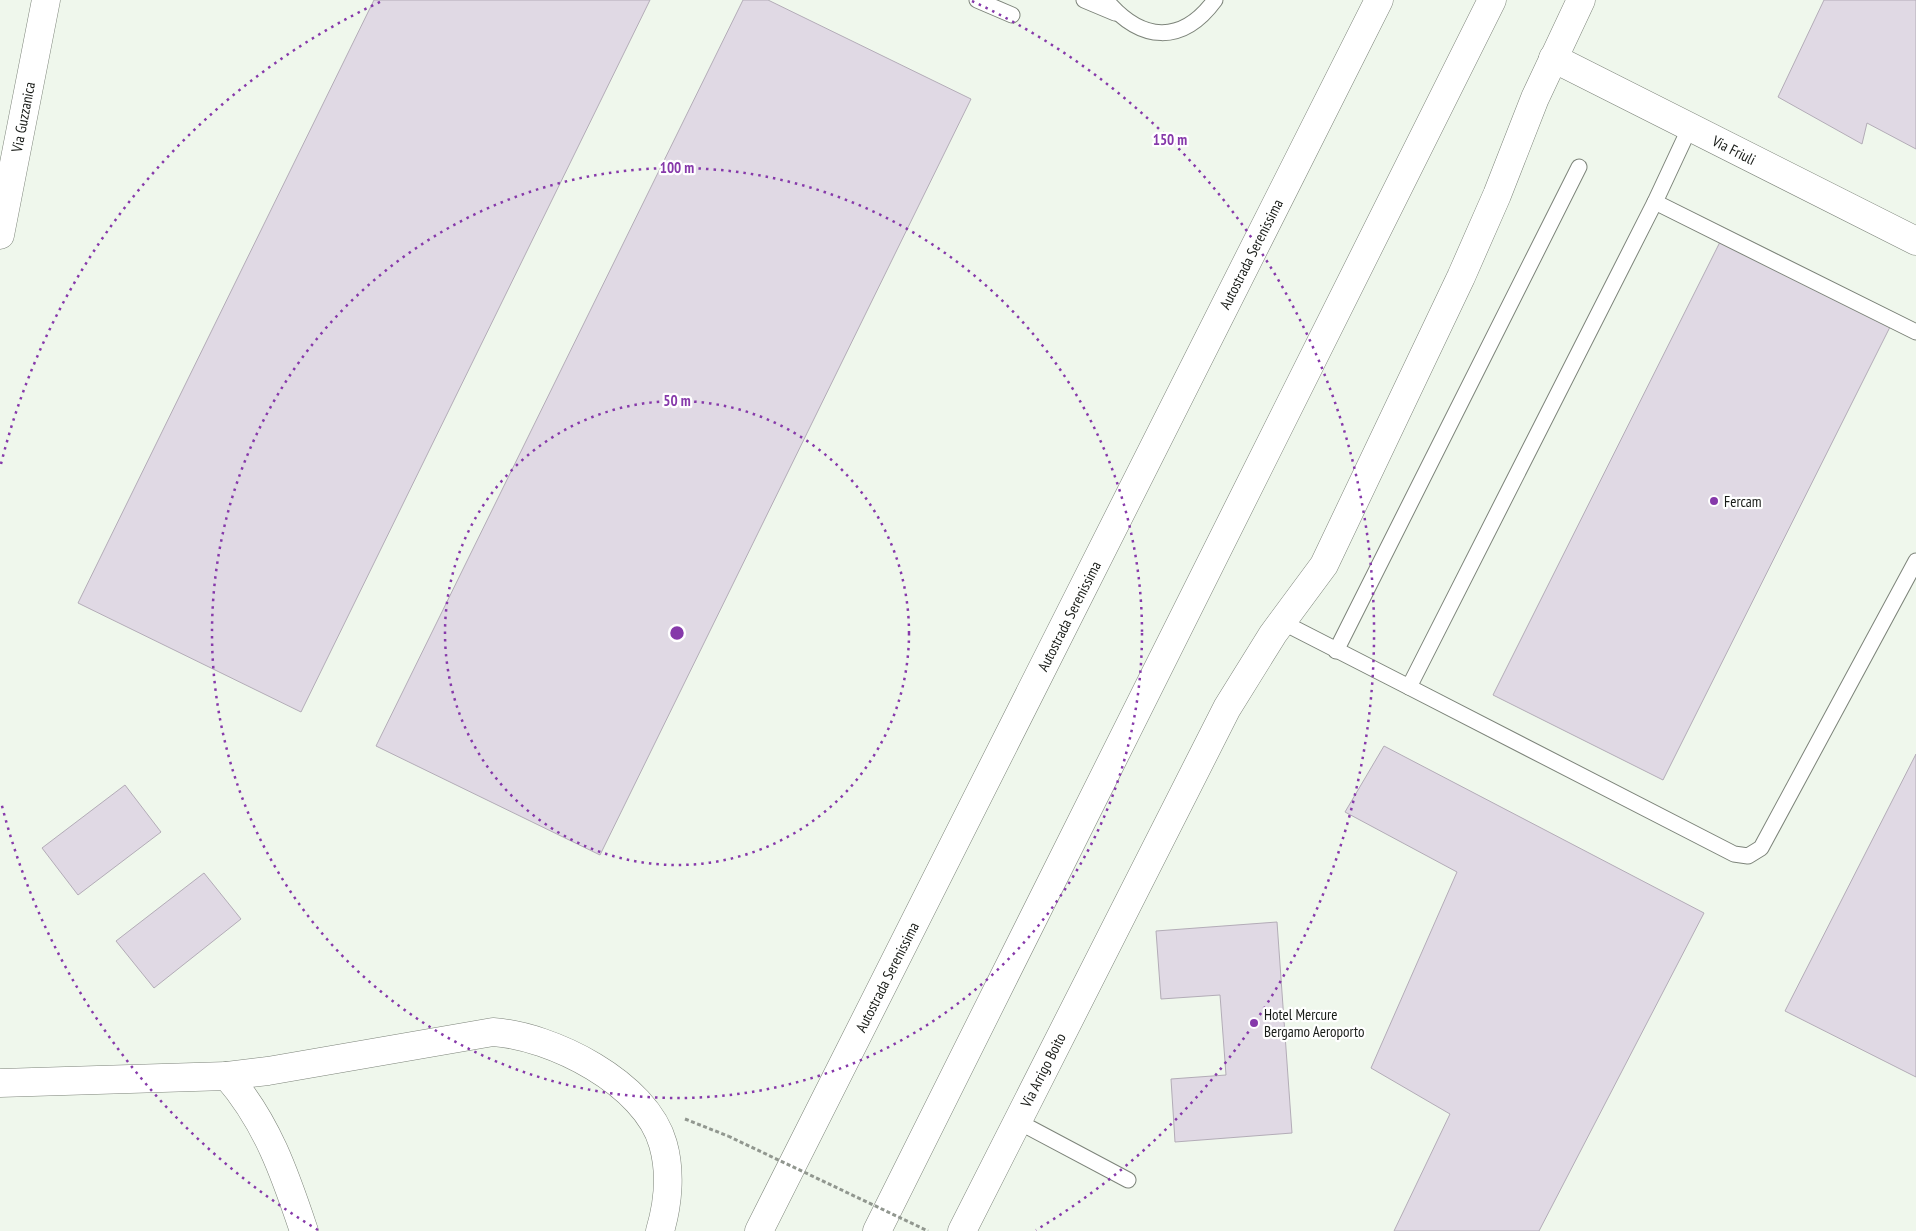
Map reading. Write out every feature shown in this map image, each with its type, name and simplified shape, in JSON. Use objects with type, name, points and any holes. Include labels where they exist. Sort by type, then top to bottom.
[{"type":"main road","name":"Via Guzzanica","points":[[0,235],[46,0]]},
{"type":"main road","name":"Autostrada Serenissima","points":[[759,1231],[1379,0]]},
{"type":"main road","points":[[877,1231],[1492,0]]},
{"type":"main road","name":"Via Arrigo Boito","points":[[962,1231],[1227,708],[1282,622],[1324,565],[1485,223],[1553,58],[1581,0]]},
{"type":"main road","name":"Via Friuli","points":[[1553,58],[1916,241]]},
{"type":"main road","points":[[0,1083],[227,1076],[268,1071],[493,1032],[512,1033],[557,1048],[602,1072],[620,1085],[647,1114],[657,1128],[663,1144],[667,1185],[665,1212],[660,1231]]},
{"type":"main road","points":[[227,1076],[245,1097],[271,1142],[304,1231]]},
{"type":"lane","points":[[977,0],[1012,15]]},
{"type":"lane","points":[[1084,0],[1119,15],[1137,28],[1164,33],[1187,27],[1204,16],[1216,0]]},
{"type":"lane","points":[[1106,0],[1119,15]]},
{"type":"lane","points":[[1409,687],[1655,202],[1690,127]]},
{"type":"lane","points":[[1336,650],[1579,167]]},
{"type":"lane","points":[[1655,202],[1916,332]]},
{"type":"lane","points":[[1282,622],[1734,854],[1748,856],[1761,848],[1916,561]]},
{"type":"lane","points":[[1017,1121],[1128,1180]]},
{"type":"path","points":[[728,1136],[928,1231]]},
{"type":"building","points":[[374,0],[650,0],[301,712],[78,603]]},
{"type":"building","points":[[743,0],[768,0],[971,99],[600,855],[376,746]]},
{"type":"building","points":[[1824,0],[1916,0],[1916,149],[1867,123],[1862,144],[1778,97]]},
{"type":"building","points":[[1721,240],[1891,325],[1663,780],[1493,695]]},
{"type":"building","points":[[1384,746],[1704,913],[1539,1231],[1394,1231],[1450,1114],[1371,1068],[1457,872],[1345,812]]},
{"type":"building","points":[[1916,754],[1916,1077],[1785,1011]]},
{"type":"building","points":[[125,785],[161,832],[78,895],[42,848]]},
{"type":"building","points":[[204,873],[241,919],[154,988],[116,941]]},
{"type":"building","points":[[1277,922],[1292,1133],[1175,1142],[1171,1079],[1226,1075],[1220,995],[1161,999],[1156,931]]},
{"type":"place","name":"Fercam","points":[[1714,501]]},
{"type":"place","name":"Hotel Mercure Bergamo Aeroporto","points":[[1254,1023]]}]
